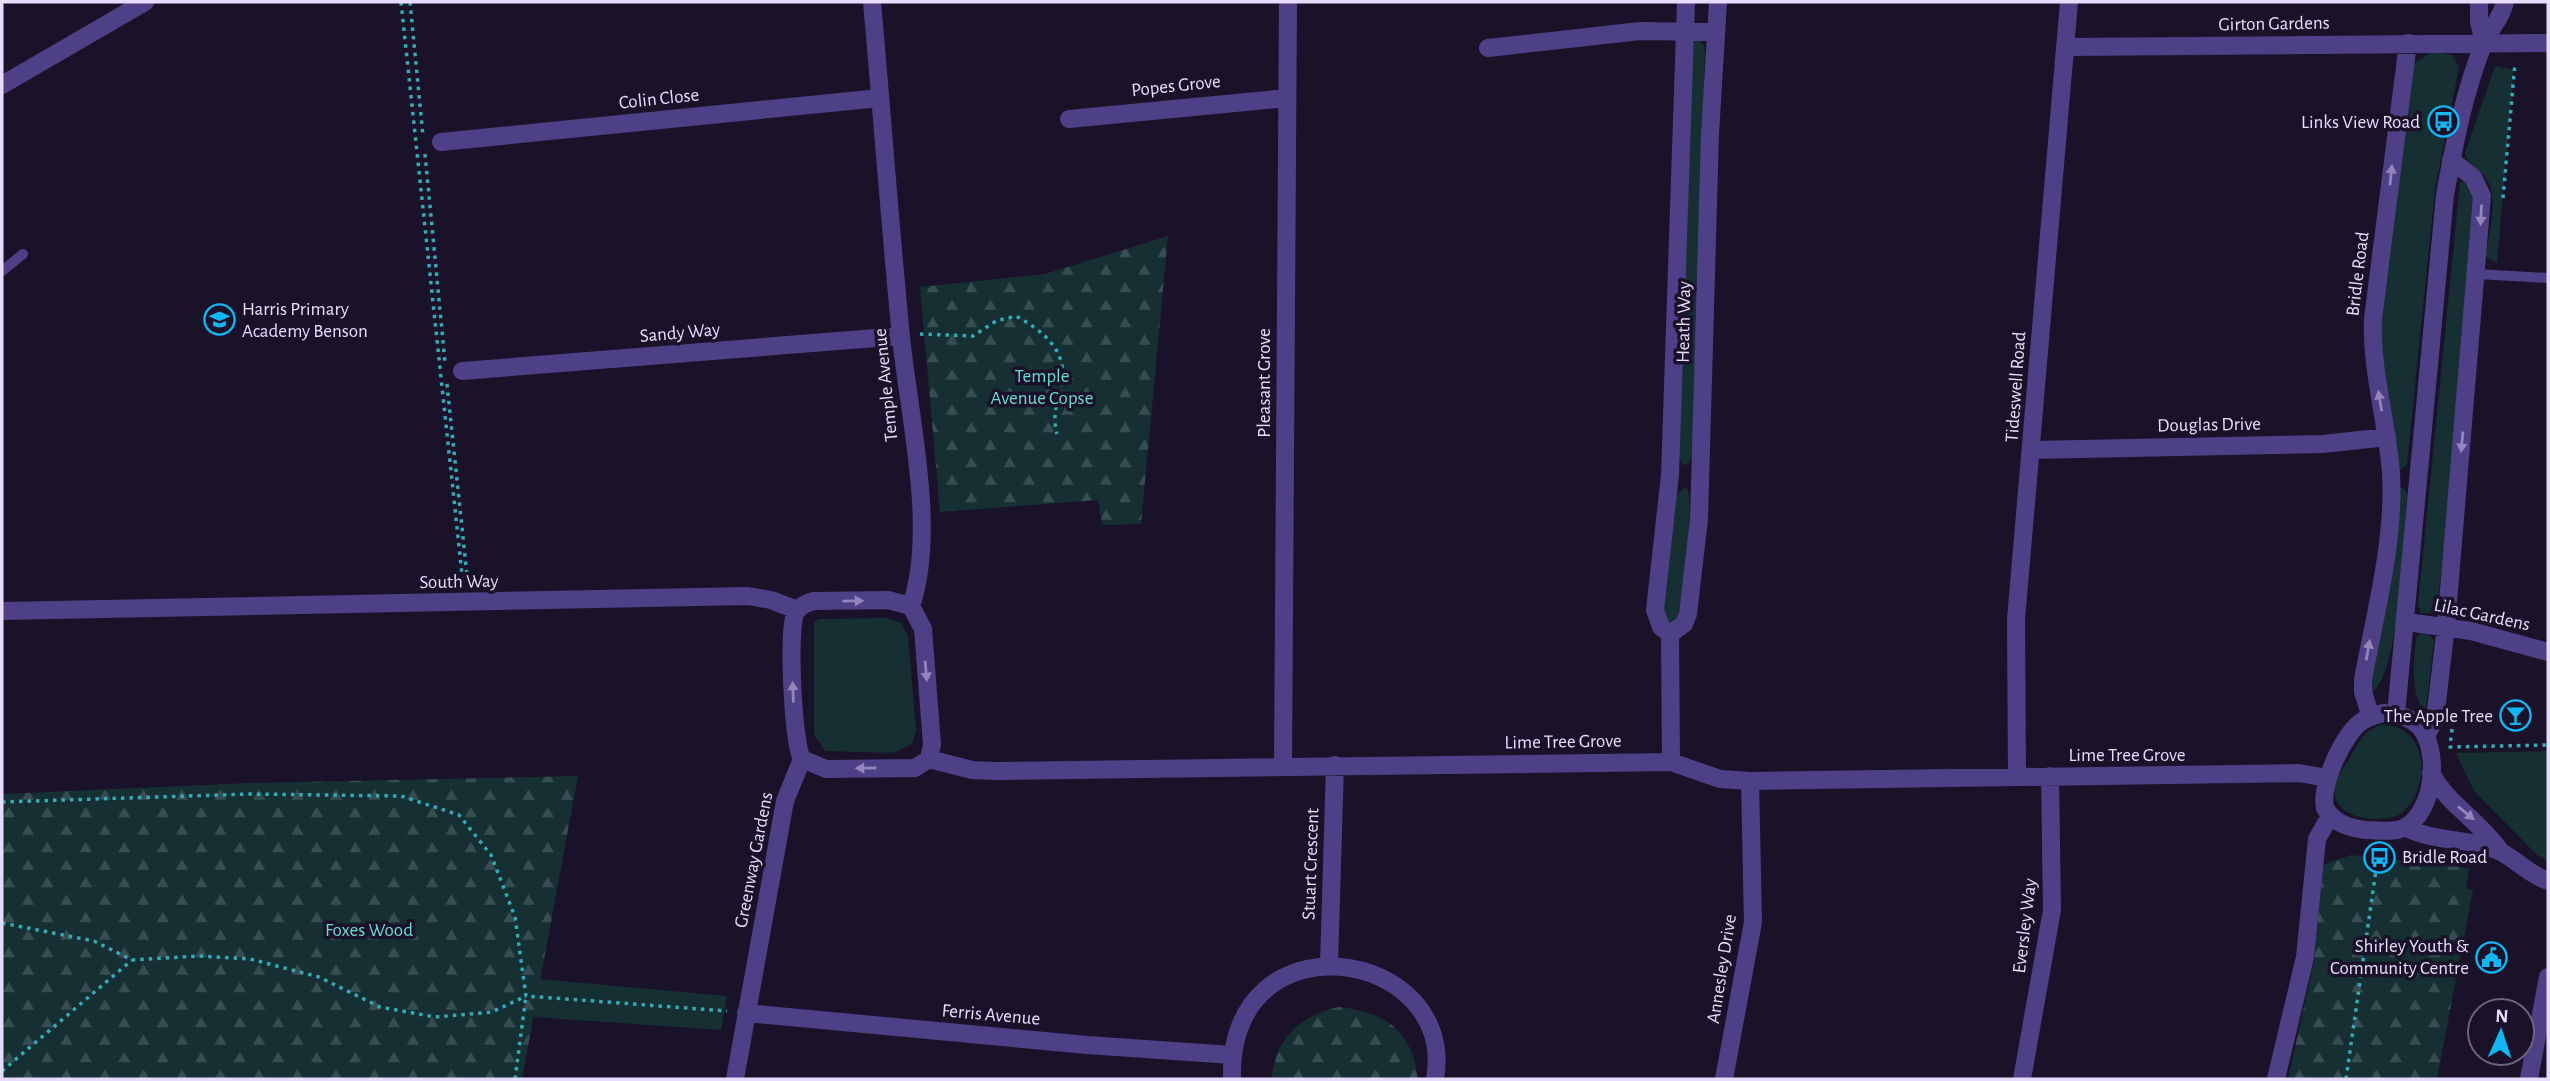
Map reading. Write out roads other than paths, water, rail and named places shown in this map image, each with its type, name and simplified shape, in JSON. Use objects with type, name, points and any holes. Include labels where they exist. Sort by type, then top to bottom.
[{"type":"street","points":[[2,85],[145,2]]},
{"type":"street","name":"Temple Avenue","points":[[872,2],[901,335],[923,545],[918,587],[911,606]]},
{"type":"street","name":"Pleasant Grove","points":[[1283,765],[1288,2]]},
{"type":"street","name":"Heath Way","points":[[1670,634],[1661,627],[1656,610],[1670,475],[1686,2]]},
{"type":"street","name":"Heath Way","points":[[1670,634],[1684,624],[1688,614],[1696,554],[1718,2]]},
{"type":"street","name":"Tideswell Road","points":[[2017,776],[2016,620],[2069,2]]},
{"type":"street","points":[[2479,2],[2479,22],[2484,43]]},
{"type":"street","points":[[2396,714],[2407,622],[2432,308],[2451,160],[2484,43],[2497,24],[2505,2]]},
{"type":"street","points":[[1488,48],[1640,31],[1716,32]]},
{"type":"street","name":"Bridle Road","points":[[2371,717],[2363,692],[2363,680],[2389,517],[2391,474],[2373,356],[2373,319],[2408,43]]},
{"type":"street","points":[[2484,43],[2548,43]]},
{"type":"street","name":"Girton Gardens","points":[[2066,47],[2484,43]]},
{"type":"street","name":"Colin Close","points":[[441,142],[880,98]]},
{"type":"street","name":"Popes Grove","points":[[1069,119],[1287,98]]},
{"type":"street","points":[[2426,736],[2435,719],[2446,626],[2482,196],[2473,177],[2451,160]]},
{"type":"street","name":"Sandy Way","points":[[462,370],[901,335]]},
{"type":"street","name":"Douglas Drive","points":[[2032,450],[2323,444],[2386,437]]},
{"type":"street","points":[[1670,475],[1701,477]]},
{"type":"street","name":"South Way","points":[[2,611],[748,596],[771,600],[797,610]]},
{"type":"street","points":[[888,600],[911,606],[923,629],[932,744],[929,759],[915,768],[825,769],[802,759],[795,740],[792,633],[797,610],[814,601],[888,600]]},
{"type":"street","name":"Lilac Gardens","points":[[2407,622],[2446,626],[2548,652]]},
{"type":"street","name":"Heath Way","points":[[1670,634],[1671,762]]},
{"type":"street","points":[[2501,852],[2457,839],[2427,836],[2405,827],[2382,831],[2342,825],[2330,816],[2323,799],[2327,778],[2353,730],[2371,717],[2396,714],[2417,725],[2426,736],[2431,773],[2439,788],[2486,830],[2501,852],[2527,872],[2548,881]]},
{"type":"street","name":"Greenway Gardens","points":[[735,1079],[785,801],[802,759]]},
{"type":"street","name":"Lime Tree Grove","points":[[929,759],[972,770],[994,771],[1283,765],[1671,762],[1720,779],[1751,781],[2299,773],[2327,778]]},
{"type":"street","name":"Stuart Crescent","points":[[1329,965],[1335,765]]},
{"type":"street","points":[[2405,827],[2421,809],[2431,773]]},
{"type":"street","name":"Eversley Way","points":[[2022,1079],[2052,910],[2050,776]]},
{"type":"street","name":"Annesley Drive","points":[[1724,1079],[1753,922],[1751,781]]},
{"type":"street","points":[[2276,1079],[2294,1012],[2310,930],[2317,839],[2330,816]]},
{"type":"street","points":[[1232,1079],[1232,1055],[1244,1017],[1270,986],[1297,972],[1329,965],[1370,971],[1406,995],[1429,1031],[1435,1052],[1435,1079]]},
{"type":"street","points":[[2529,1079],[2548,977]]},
{"type":"street","name":"Ferris Avenue","points":[[746,1013],[1087,1045],[1232,1055]]},
{"type":"lane","points":[[2,271],[23,254]]},
{"type":"lane","points":[[2477,274],[2548,278]]},
{"type":"place","name":"Links View Road","points":[[2443,122]]},
{"type":"place","name":"Harris Primary Academy Benson","points":[[219,320]]},
{"type":"place","name":"The Apple Tree","points":[[2516,716]]},
{"type":"place","name":"Bridle Road","points":[[2379,857]]},
{"type":"place","name":"Shirley Youth & Community Centre","points":[[2492,957]]},
{"type":"park label","name":"Temple Avenue Copse","points":[[1042,387]]},
{"type":"park label","name":"Foxes Wood","points":[[369,930]]}]
